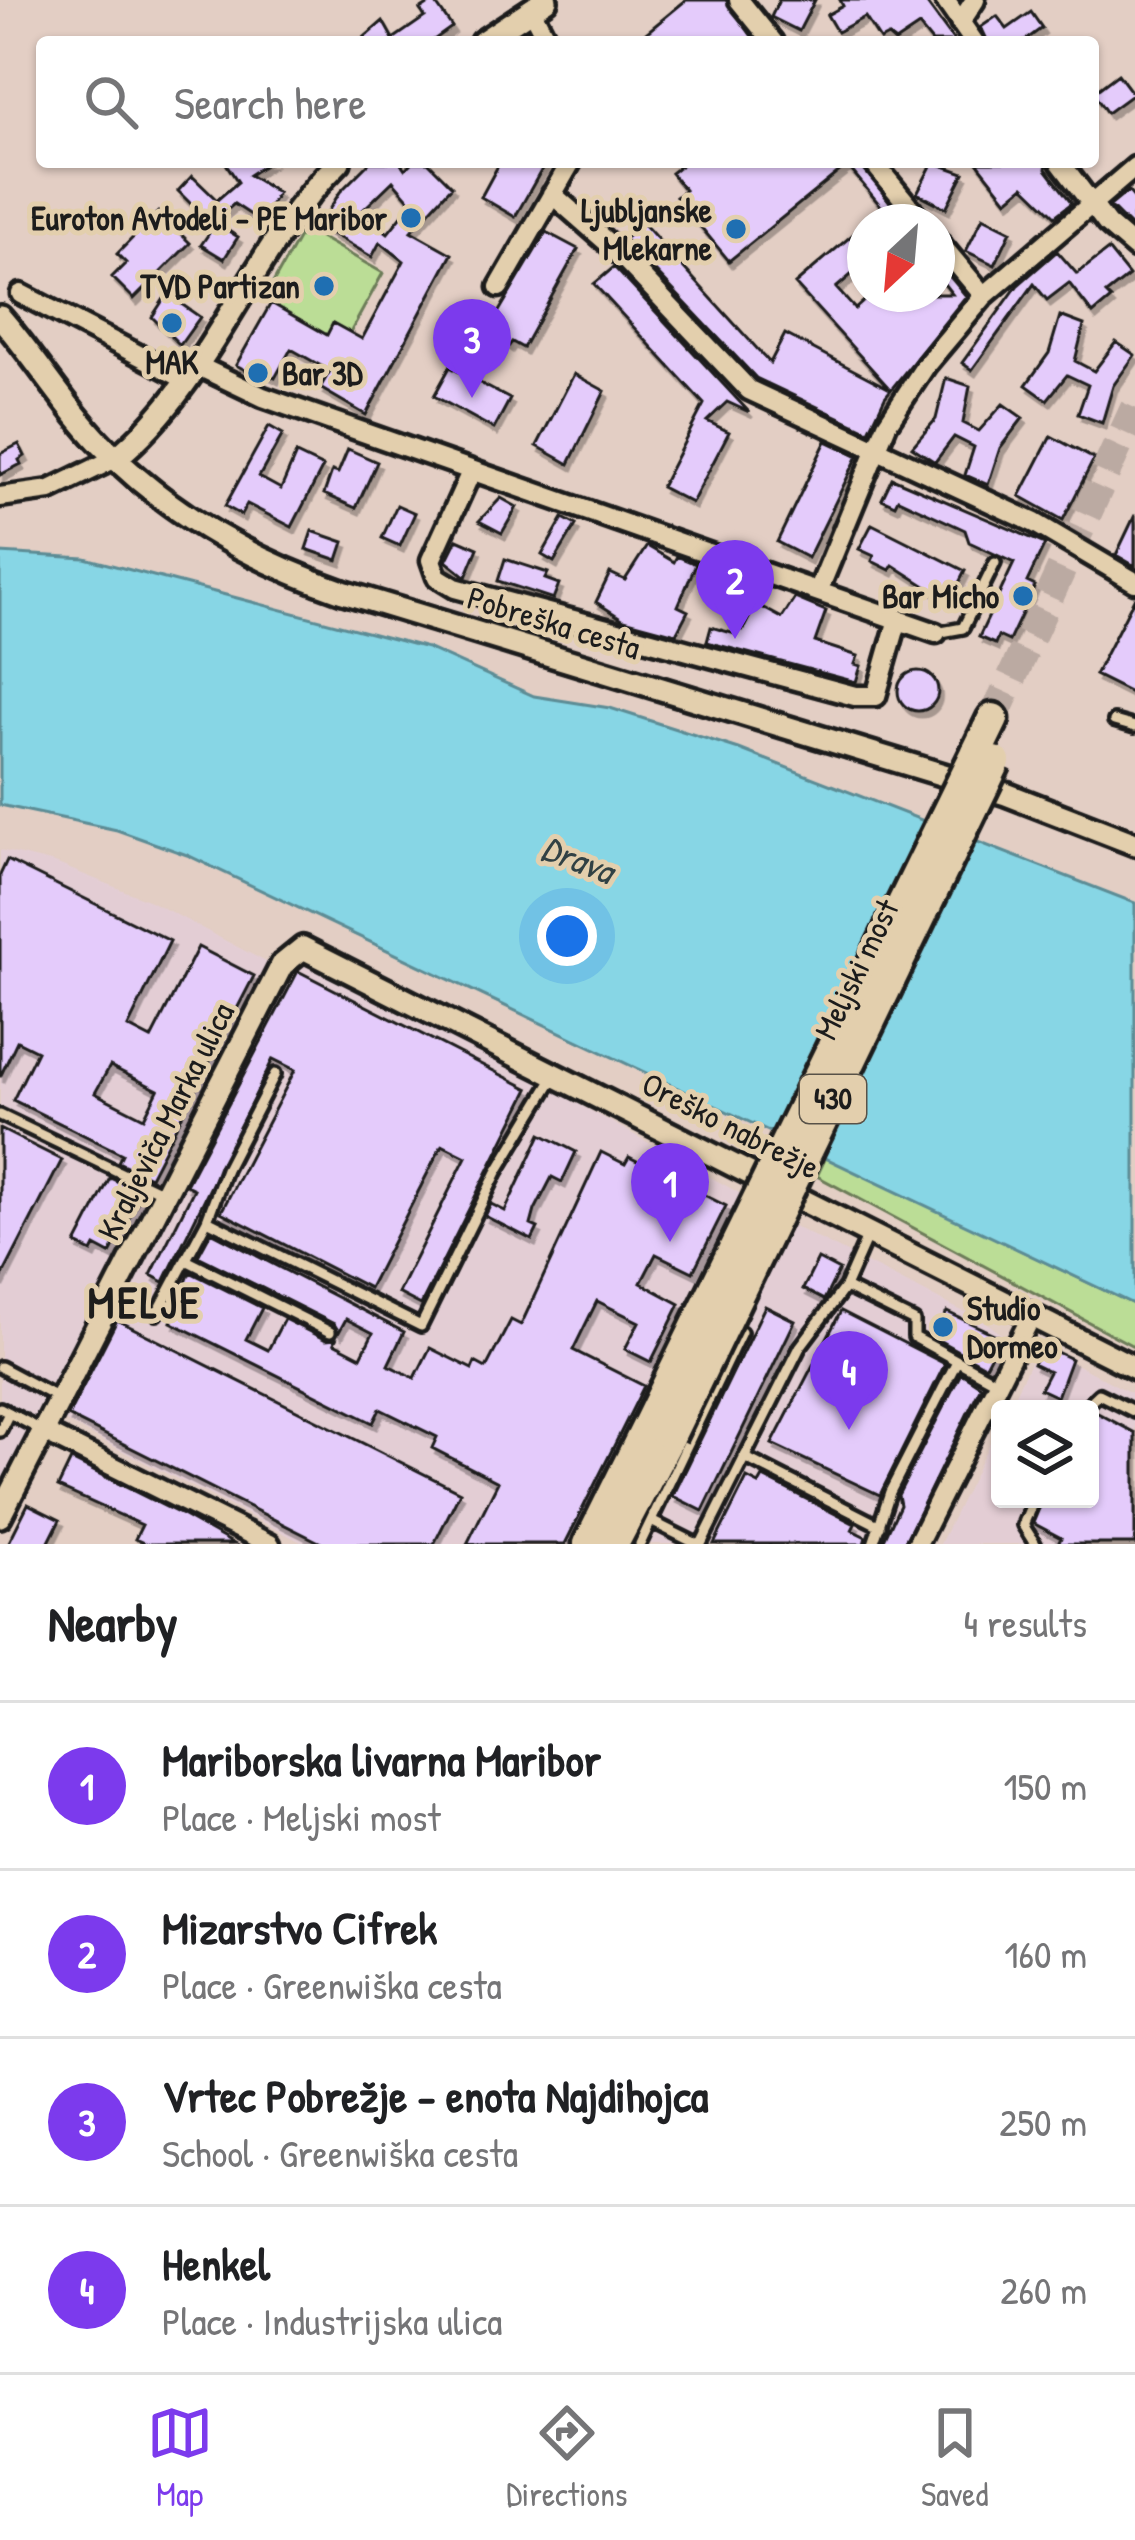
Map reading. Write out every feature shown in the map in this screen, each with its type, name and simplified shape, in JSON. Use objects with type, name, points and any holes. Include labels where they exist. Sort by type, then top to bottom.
[{"type":"highway","name":"Meljski most","points":[[659,1430],[1002,723]]},
{"type":"highway","name":"430","points":[[590,1544],[659,1430]]},
{"type":"highway","name":"430","points":[[613,1544],[659,1430]]},
{"type":"street","points":[[739,0],[768,36]]},
{"type":"street","points":[[945,0],[970,36]]},
{"type":"street","points":[[961,23],[975,0]]},
{"type":"street","points":[[491,36],[538,4],[546,36]]},
{"type":"street","points":[[819,589],[887,424],[905,394],[984,296],[1135,167]]},
{"type":"street","points":[[0,497],[50,490],[116,458],[146,435],[285,225],[334,168]]},
{"type":"street","points":[[500,287],[567,168]]},
{"type":"street","points":[[877,168],[907,204]]},
{"type":"street","points":[[1064,168],[1090,203],[1135,248]]},
{"type":"street","points":[[552,194],[617,251],[736,381],[878,454],[1035,523],[1135,582]]},
{"type":"street","points":[[955,261],[984,296]]},
{"type":"street","points":[[21,294],[191,373],[936,633]]},
{"type":"street","name":"Pobreška cesta","points":[[0,317],[116,458],[197,525],[298,576],[981,767],[1135,844]]},
{"type":"street","points":[[471,472],[433,551],[432,568],[445,584],[855,696],[875,696],[898,619]]},
{"type":"street","name":"Meljski most","points":[[777,1186],[981,767]]},
{"type":"street","name":"Oreško nabrežje","points":[[295,950],[323,954],[1135,1368]]},
{"type":"street","name":"Kraljeviča Marka ulica","points":[[0,1516],[282,965],[295,950]]},
{"type":"street","points":[[917,1544],[1032,1315]]},
{"type":"street","points":[[44,1432],[270,1544]]},
{"type":"lane","points":[[936,633],[963,628],[994,563]]},
{"type":"lane","points":[[1114,721],[1135,727]]},
{"type":"lane","points":[[207,1220],[421,1326],[497,1172],[557,1073]]},
{"type":"lane","points":[[157,1313],[207,1220],[275,1074]]},
{"type":"lane","points":[[0,1115],[165,1194]]},
{"type":"lane","points":[[651,1521],[699,1544],[800,1347],[845,1287],[869,1232]]},
{"type":"lane","points":[[186,1259],[330,1332]]},
{"type":"lane","points":[[845,1287],[914,1321],[914,1337],[998,1383]]},
{"type":"lane","points":[[640,1544],[742,1332]]},
{"type":"lane","points":[[872,1544],[890,1492],[957,1361]]},
{"type":"lane","points":[[0,1367],[60,1399]]},
{"type":"lane","points":[[1093,1400],[1099,1394],[1135,1412]]},
{"type":"lane","points":[[0,1431],[5,1411],[44,1432]]},
{"type":"lane","points":[[744,1457],[880,1526]]},
{"type":"lane","points":[[1030,1508],[1023,1525],[1035,1544]]},
{"type":"shaded area","points":[[0,850],[55,863],[150,901],[268,963],[0,1493]]},
{"type":"shaded area","points":[[303,964],[530,1077],[741,1194],[571,1544],[305,1544],[60,1419],[290,968]]},
{"type":"shaded area","points":[[791,1225],[990,1325],[1002,1335],[999,1351],[903,1544],[634,1544]]},
{"type":"shaded area","points":[[1039,1345],[1135,1395],[1135,1544],[940,1544],[991,1440],[991,1508],[1099,1508],[1099,1400],[1012,1400]]},
{"type":"green space","name":"TVD Partizan","points":[[304,228],[383,273],[350,333],[334,324],[327,335],[264,299]]},
{"type":"green space","points":[[826,1157],[1135,1305],[1135,1347],[817,1176]]},
{"type":"water","name":"Drava","points":[[0,553],[85,558],[427,648],[534,696],[610,708],[739,749],[1135,903],[1135,1305],[187,855],[117,830],[0,805]]},
{"type":"building","points":[[686,0],[726,0],[752,36],[642,36]]},
{"type":"building","points":[[779,0],[815,0],[799,31],[771,17]]},
{"type":"building","points":[[840,0],[924,0],[951,36],[927,36],[919,26],[904,36],[877,36],[865,17],[837,32],[827,15],[843,6]]},
{"type":"building","points":[[434,1],[452,27],[439,36],[397,36],[425,17],[420,10]]},
{"type":"building","points":[[1031,12],[1042,28],[1031,36],[985,36],[981,27],[997,16],[1007,29]]},
{"type":"building","points":[[383,21],[391,36],[366,36]]},
{"type":"building","points":[[1118,74],[1133,94],[1107,113],[1099,102],[1099,88]]},
{"type":"building","points":[[229,168],[260,168],[249,175],[278,193],[260,221],[234,204],[211,224],[178,191],[192,176],[217,200],[238,182]]},
{"type":"building","points":[[364,168],[434,168],[452,186],[411,231],[452,254],[366,415],[320,388],[330,371],[291,349],[275,378],[264,372],[260,378],[236,365],[271,303],[327,335],[333,323],[362,339],[404,261],[380,242],[372,257],[319,226],[340,192]],"holes":[[[393,181],[412,203],[388,233],[361,212]]]},
{"type":"building","points":[[497,168],[543,168],[515,217],[481,197]]},
{"type":"building","name":"Ljubljanske Mlekarne","points":[[677,168],[843,168],[729,261],[676,197],[685,190],[671,173]]},
{"type":"building","name":"Ljubljanske Mlekarne","points":[[849,168],[864,168],[892,204],[879,204]]},
{"type":"building","points":[[930,168],[964,173],[948,204],[917,193]]},
{"type":"building","points":[[982,168],[1046,168],[1072,203],[1055,216],[1024,186],[1007,200]]},
{"type":"building","points":[[1128,191],[1135,199],[1132,228],[1110,206]]},
{"type":"building","points":[[158,212],[190,243],[134,299],[112,277],[126,263],[117,254]]},
{"type":"building","points":[[983,217],[1011,231],[995,265],[966,251]]},
{"type":"building","points":[[216,223],[238,237],[224,259],[201,245]]},
{"type":"building","points":[[643,223],[770,363],[785,334],[890,389],[795,284],[847,239],[847,279],[836,288],[847,300],[847,312],[953,312],[885,397],[869,431],[756,378],[625,239]]},
{"type":"building","points":[[546,232],[578,249],[523,348],[512,342],[509,346],[488,330]]},
{"type":"building","points":[[1108,250],[1129,276],[1106,294],[1111,299],[1093,314],[1069,283],[1047,300],[1034,284],[972,370],[962,363],[1018,285],[1057,251],[1077,274]]},
{"type":"building","points":[[614,267],[749,412],[727,402],[707,421],[729,432],[692,503],[661,487],[704,404],[594,284]]},
{"type":"building","points":[[955,283],[966,296],[955,310]]},
{"type":"building","name":"MAK","points":[[167,294],[200,317],[180,345],[152,317]]},
{"type":"building","points":[[1060,316],[1084,325],[1075,361],[1094,371],[1116,342],[1135,355],[1113,386],[1102,423],[1078,414],[1088,385],[1067,375],[1047,400],[1026,385],[1049,353]]},
{"type":"building","points":[[450,367],[510,399],[494,429],[434,396]]},
{"type":"building","points":[[574,374],[605,391],[569,464],[537,446]]},
{"type":"building","points":[[946,378],[970,386],[963,423],[979,431],[1003,404],[1023,418],[1000,448],[988,485],[965,475],[974,447],[954,437],[935,462],[912,447],[936,419]]},
{"type":"building","points":[[269,426],[283,434],[259,477],[281,489],[296,454],[323,467],[292,527],[247,504],[241,515],[225,506]]},
{"type":"building","points":[[1051,436],[1094,459],[1063,520],[1020,496]]},
{"type":"building","points":[[826,441],[858,456],[808,558],[777,542]]},
{"type":"building","points":[[19,444],[25,456],[21,464],[0,475],[0,454]]},
{"type":"building","points":[[348,449],[377,462],[356,508],[324,494],[332,471],[338,473]]},
{"type":"building","points":[[892,478],[1045,544],[1027,582],[1035,586],[1009,641],[998,636],[995,644],[979,637],[1014,563],[969,542],[965,530],[898,499],[895,505],[882,499]]},
{"type":"building","points":[[501,498],[517,507],[502,533],[479,521]]},
{"type":"building","points":[[397,505],[415,513],[400,546],[382,538]]},
{"type":"building","points":[[1135,515],[1135,566],[1116,555]]},
{"type":"building","points":[[563,518],[576,525],[554,562],[542,555]]},
{"type":"building","points":[[872,524],[965,571],[953,595],[937,587],[935,592],[893,565],[890,570],[872,561],[874,556],[859,549]]},
{"type":"building","points":[[312,531],[344,542],[338,560],[306,549]]},
{"type":"building","points":[[457,539],[478,548],[466,577],[446,561]]},
{"type":"building","points":[[647,546],[674,562],[677,556],[696,564],[678,606],[688,611],[676,634],[624,620],[596,602],[610,573],[625,580]]},
{"type":"building","points":[[505,559],[548,573],[545,579],[559,584],[553,599],[498,581]]},
{"type":"building","points":[[1135,597],[1135,686],[1131,693],[1095,675]]},
{"type":"building","points":[[795,598],[826,611],[815,642],[858,656],[855,664],[861,666],[856,682],[707,642],[711,627],[735,634],[737,628],[743,630],[756,604],[782,618]]},
{"type":"building","points":[[918,671],[932,677],[938,691],[932,705],[918,711],[904,705],[898,691],[904,677]]},
{"type":"building","points":[[7,860],[170,941],[128,1027],[151,1039],[198,947],[254,976],[150,1177],[118,1162],[122,1154],[13,1100],[37,1051],[17,1041],[0,1077],[0,875]],"holes":[[[110,1066],[158,1090],[144,1118],[95,1093]]]},
{"type":"building","points":[[298,971],[529,1089],[421,1305],[398,1293],[466,1157],[442,1145],[369,1288],[221,1212],[295,1070],[273,1059],[164,1282],[151,1275],[194,1189],[186,1185]]},
{"type":"building","points":[[0,1129],[62,1160],[0,1281]]},
{"type":"building","points":[[541,1134],[576,1152],[562,1182],[552,1177],[535,1210],[531,1225],[538,1228],[532,1240],[485,1216],[491,1204],[505,1211]]},
{"type":"building","points":[[601,1152],[625,1164],[629,1157],[726,1206],[693,1272],[656,1254],[641,1283],[680,1304],[651,1362],[625,1349],[639,1322],[597,1301],[573,1350],[644,1386],[565,1544],[467,1544],[498,1482],[432,1448],[437,1437],[380,1409],[373,1423],[171,1322],[190,1272],[262,1308],[246,1339],[268,1350],[284,1319],[326,1340],[336,1339],[334,1343],[361,1357],[373,1333],[346,1319],[339,1332],[334,1324],[198,1256],[211,1232],[404,1332],[388,1365],[415,1378],[430,1348],[472,1369],[475,1362],[486,1368],[511,1320],[521,1325]]},
{"type":"building","points":[[110,1178],[142,1193],[110,1254],[95,1246],[92,1252],[76,1244]]},
{"type":"building","points":[[818,1259],[839,1270],[824,1300],[803,1289]]},
{"type":"building","points":[[765,1306],[795,1321],[703,1511],[673,1496]]},
{"type":"building","points":[[841,1311],[945,1364],[880,1495],[772,1444]]},
{"type":"building","points":[[947,1312],[1000,1337],[985,1366],[933,1337]]},
{"type":"building","points":[[117,1320],[460,1492],[434,1544],[323,1544],[68,1416]]},
{"type":"building","points":[[1042,1345],[1071,1359],[1057,1397],[1040,1389],[1049,1372],[1033,1364]]},
{"type":"building","points":[[961,1373],[981,1386],[904,1544],[882,1544],[900,1505],[898,1495]]},
{"type":"building","points":[[1099,1414],[1135,1433],[1135,1544],[1058,1544],[1061,1538],[1033,1523],[1039,1508],[1099,1508]]},
{"type":"building","points":[[71,1460],[234,1544],[146,1544],[135,1539],[142,1525],[58,1487]]},
{"type":"building","points":[[763,1477],[855,1524],[852,1530],[866,1537],[864,1544],[714,1544],[747,1478],[759,1484]]},
{"type":"building","points":[[28,1504],[60,1520],[48,1544],[8,1544]]},
{"type":"tunnel","points":[[993,719],[1135,408]]},
{"type":"place","name":"Euroton Avtodeli - PE Maribor","points":[[411,218]]},
{"type":"place","name":"Ljubljanske Mlekarne","points":[[736,229]]},
{"type":"place","name":"TVD Partizan","points":[[324,286]]},
{"type":"place","name":"MAK","points":[[172,323]]},
{"type":"place","name":"Bar 3D","points":[[258,373]]},
{"type":"place","name":"Vrtec Pobrežje - enota Najdihojca","points":[[472,398]]},
{"type":"place","name":"Bar Micho","points":[[1023,596]]},
{"type":"place","name":"Mizarstvo Cifrek","points":[[735,639]]},
{"type":"place","name":"Mariborska livarna Maribor","points":[[670,1242]]},
{"type":"place","name":"Studio Dormeo","points":[[943,1327]]},
{"type":"place","name":"Henkel","points":[[849,1430]]},
{"type":"district","name":"MELJE","points":[[145,1302]]}]
